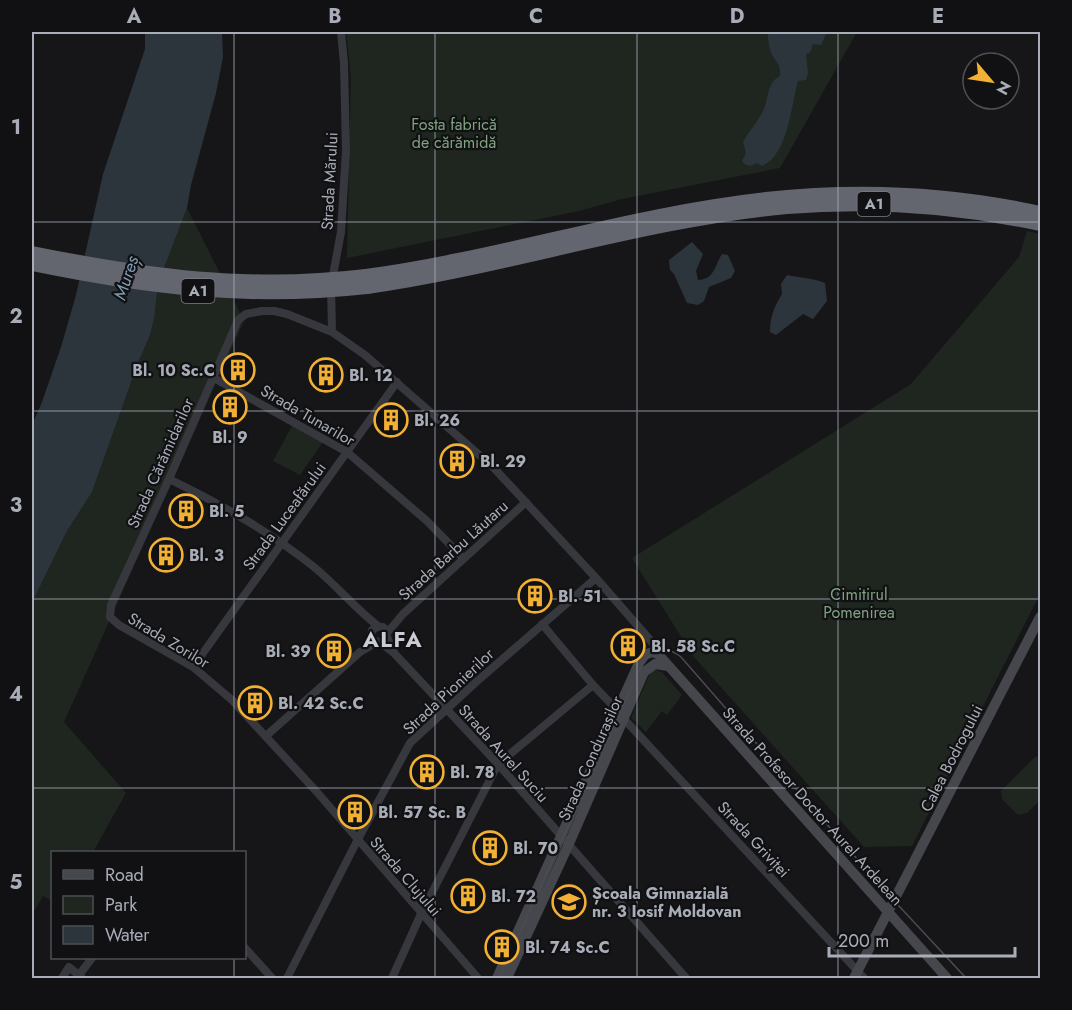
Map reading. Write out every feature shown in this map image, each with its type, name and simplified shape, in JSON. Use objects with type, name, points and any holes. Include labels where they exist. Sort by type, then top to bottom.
[{"type":"highway","name":"A1","points":[[32,264],[147,285],[213,292],[298,293],[366,282],[464,271],[668,220],[765,199],[808,195],[885,194],[954,199],[1041,213]]},
{"type":"highway","name":"A1","points":[[706,213],[798,207],[883,205],[952,209],[1041,224]]},
{"type":"highway","name":"A1","points":[[32,253],[126,271],[197,280],[274,283],[366,282]]},
{"type":"main road","name":"Calea Bodrogului","points":[[858,976],[888,913],[1041,617]]},
{"type":"main road","name":"Strada Profesor Doctor Aurel Ardelean","points":[[651,650],[668,666],[947,978]]},
{"type":"main road","name":"Strada Condurașilor","points":[[507,978],[621,715],[639,663],[651,650]]},
{"type":"main road","name":"Strada Condurașilor","points":[[621,715],[646,670],[657,663],[668,666]]},
{"type":"main road","name":"Strada Condurașilor","points":[[496,978],[565,842]]},
{"type":"street","name":"Strada Mărului","points":[[332,332],[332,286],[342,221],[346,151],[341,32]]},
{"type":"street","name":"Strada Profesor Doctor Aurel Ardelean","points":[[238,320],[246,314],[274,311],[332,332],[366,355],[493,467],[596,578],[651,650]]},
{"type":"street","name":"Strada Cărămidarilor","points":[[110,616],[111,605],[238,320]]},
{"type":"street","name":"Strada Tunarilor","points":[[212,377],[347,452],[427,521],[463,558]]},
{"type":"street","name":"Strada Luceafărului","points":[[193,667],[397,382]]},
{"type":"street","name":"Strada Aurel Suciu","points":[[169,479],[233,511],[281,542],[316,569],[363,614],[394,654],[498,764],[686,978]]},
{"type":"street","name":"Strada Barbu Lăutaru","points":[[379,634],[526,502]]},
{"type":"street","name":"Strada Pionierilor","points":[[287,978],[410,743],[596,578]]},
{"type":"street","name":"Strada Zorilor","points":[[110,616],[116,624],[193,667],[232,700],[266,736]]},
{"type":"street","name":"Strada Griviței","points":[[542,624],[593,685],[858,976]]},
{"type":"street","points":[[266,736],[379,634]]},
{"type":"street","points":[[392,978],[421,914],[498,764],[593,685]]},
{"type":"street","name":"Strada Clujului","points":[[266,736],[478,978]]},
{"type":"street","points":[[246,949],[272,978]]},
{"type":"street","points":[[62,978],[69,968],[80,977],[91,959]]},
{"type":"green space","name":"Fosta fabrică de cărămidă","points":[[346,32],[857,32],[780,168],[622,199],[579,211],[347,258],[351,77]]},
{"type":"green space","points":[[187,208],[244,321],[64,722],[126,793],[94,851],[51,851],[51,900],[43,896],[32,914],[32,603],[67,531],[92,492],[150,335],[158,284]]},
{"type":"green space","name":"Cimitirul Pomenirea","points":[[1027,231],[1040,234],[1040,594],[912,846],[864,847],[693,656],[632,558],[911,384],[1019,257]]},
{"type":"green space","points":[[293,424],[323,442],[300,475],[273,461]]},
{"type":"green space","points":[[655,670],[662,672],[682,695],[667,715],[662,711],[646,732],[631,718],[650,673]]},
{"type":"green space","points":[[1040,756],[1040,800],[1027,813],[1018,815],[1002,799],[1001,791],[1035,757]]},
{"type":"water","name":"Mureș","points":[[145,32],[222,32],[223,57],[216,93],[187,208],[158,284],[150,335],[92,492],[67,531],[32,603],[32,425],[61,347],[76,295],[103,174],[145,49]]},
{"type":"water","points":[[767,32],[827,32],[821,45],[813,44],[810,53],[806,54],[808,73],[806,80],[798,81],[787,129],[778,152],[762,166],[757,163],[750,166],[744,164],[742,160],[745,153],[743,142],[764,109],[773,82],[780,76],[779,65],[770,50]]},
{"type":"water","points":[[692,242],[703,254],[696,271],[698,280],[711,275],[722,254],[728,255],[735,271],[731,278],[709,287],[704,301],[698,305],[687,303],[670,270],[669,260]]},
{"type":"water","points":[[787,275],[825,283],[827,301],[813,319],[803,314],[776,335],[770,332],[771,322],[782,294],[781,284]]},
{"type":"tram line","points":[[499,978],[642,664],[650,655],[660,650],[670,651],[681,657],[885,891],[966,978]]},
{"type":"place","name":"Bl. 10 Sc.C","points":[[238,370]]},
{"type":"place","name":"Bl. 12","points":[[326,375]]},
{"type":"place","name":"Bl. 9","points":[[230,407]]},
{"type":"place","name":"Bl. 26","points":[[391,420]]},
{"type":"place","name":"Bl. 29","points":[[457,461]]},
{"type":"place","name":"Bl. 5","points":[[186,511]]},
{"type":"place","name":"Bl. 3","points":[[166,555]]},
{"type":"place","name":"Bl. 51","points":[[535,596]]},
{"type":"place","name":"Bl. 58 Sc.C","points":[[628,646]]},
{"type":"place","name":"Bl. 39","points":[[334,651]]},
{"type":"place","name":"Bl. 42 Sc.C","points":[[255,703]]},
{"type":"place","name":"Bl. 78","points":[[427,772]]},
{"type":"place","name":"Bl. 57 Sc. B","points":[[355,812]]},
{"type":"place","name":"Bl. 70","points":[[490,848]]},
{"type":"place","name":"Bl. 72","points":[[468,896]]},
{"type":"place","name":"Școala Gimnazială nr. 3 Iosif Moldovan","points":[[569,902]]},
{"type":"place","name":"Bl. 74 Sc.C","points":[[502,947]]},
{"type":"district","name":"ALFA","points":[[393,639]]}]
